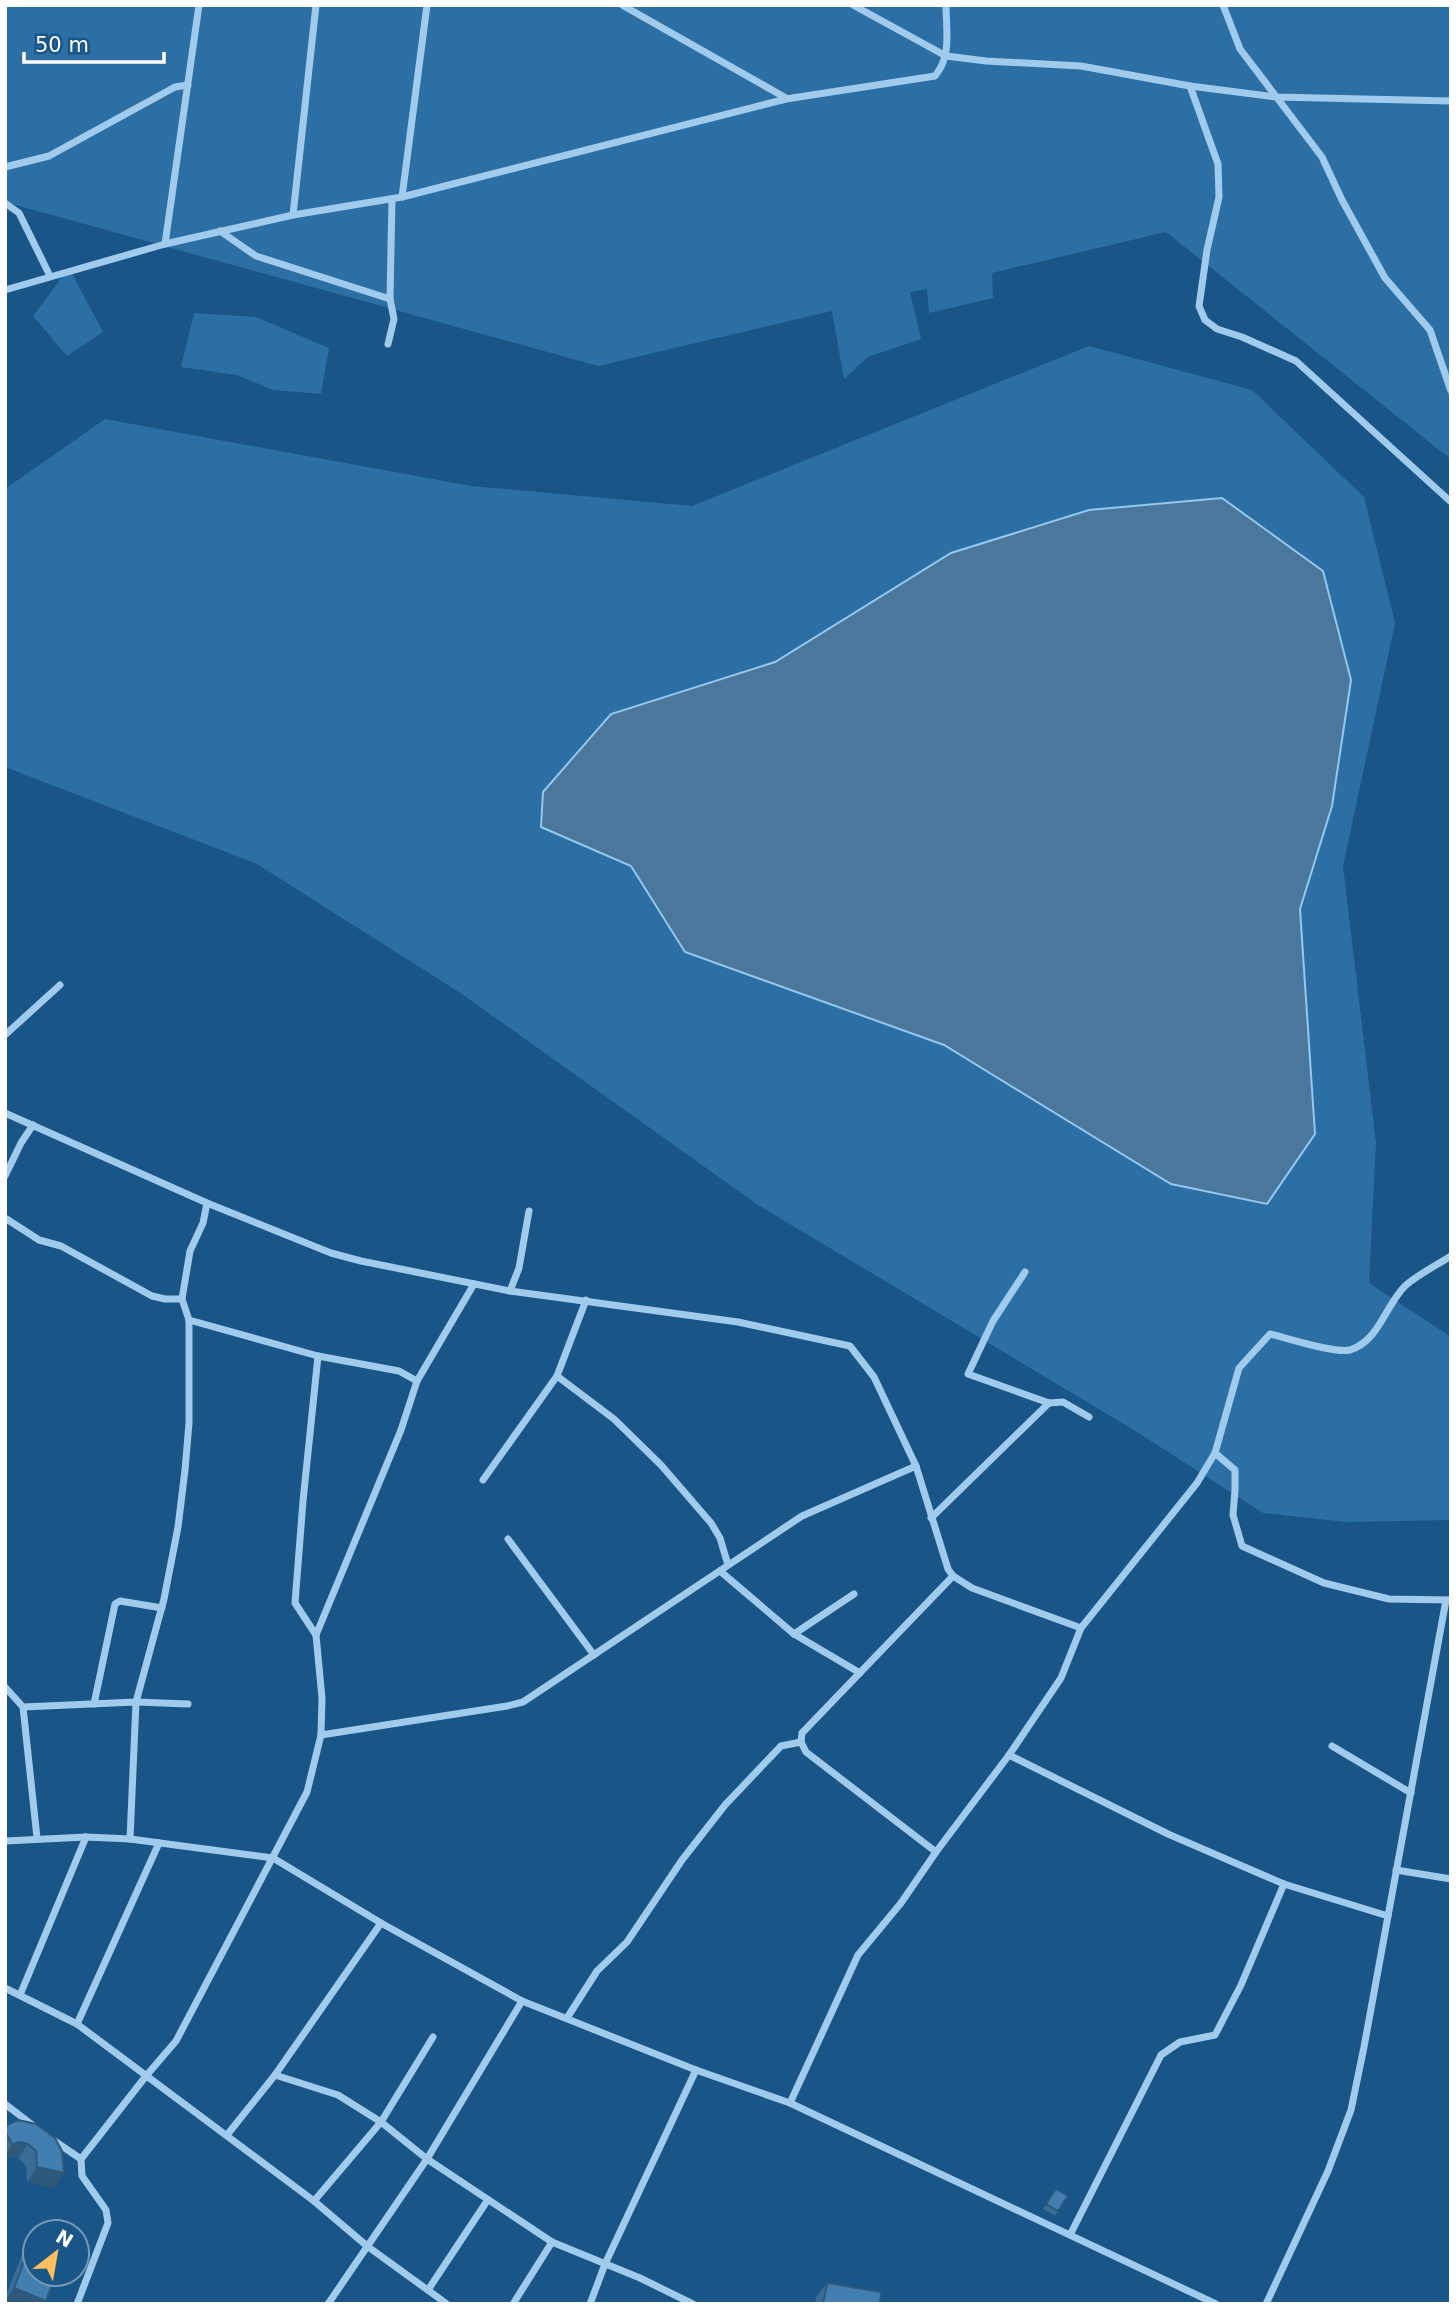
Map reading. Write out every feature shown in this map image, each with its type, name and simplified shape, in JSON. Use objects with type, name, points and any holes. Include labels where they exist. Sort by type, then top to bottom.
[{"type":"street","points":[[165,244],[199,5]]},
{"type":"street","points":[[293,215],[316,5]]},
{"type":"street","points":[[402,197],[426,5]]},
{"type":"street","points":[[622,5],[786,99]]},
{"type":"street","points":[[853,5],[946,56],[1081,66],[1190,86],[1276,97],[1451,101]]},
{"type":"street","points":[[5,290],[165,244],[293,215],[402,197],[786,99],[935,76],[943,67],[946,56],[946,5]]},
{"type":"street","points":[[1223,5],[1240,49],[1322,157],[1342,200],[1385,278],[1430,330],[1451,391]]},
{"type":"street","points":[[5,167],[49,156],[175,87],[188,85]]},
{"type":"street","points":[[1190,86],[1217,164],[1219,197],[1207,250],[1199,306],[1205,320],[1217,330],[1242,337],[1296,361],[1451,502]]},
{"type":"street","points":[[388,344],[394,319],[390,299],[392,199]]},
{"type":"street","points":[[5,203],[19,214],[50,276]]},
{"type":"street","points":[[220,231],[257,256],[390,299]]},
{"type":"street","points":[[5,1035],[60,985]]},
{"type":"street","points":[[5,1113],[207,1203],[331,1253],[400,1270],[510,1291],[738,1322],[850,1346],[874,1377],[916,1466],[948,1569],[953,1576],[972,1588],[1082,1628]]},
{"type":"street","points":[[5,1176],[33,1125]]},
{"type":"street","points":[[130,1839],[136,1702],[162,1608],[178,1527],[185,1471],[189,1423],[189,1320],[182,1299],[190,1251],[207,1203]]},
{"type":"street","points":[[510,1291],[521,1258],[528,1211]]},
{"type":"street","points":[[5,1218],[39,1240],[61,1246],[152,1296],[182,1299]]},
{"type":"street","points":[[790,2103],[858,1955],[901,1903],[1009,1755],[1061,1678],[1082,1628],[1197,1483],[1215,1453],[1239,1368],[1270,1334],[1348,1350],[1370,1339],[1385,1312],[1406,1285],[1451,1256]]},
{"type":"street","points":[[1025,1272],[993,1321],[968,1374],[1049,1404],[1063,1402],[1089,1417]]},
{"type":"street","points":[[316,1635],[401,1430],[417,1381],[474,1284]]},
{"type":"street","points":[[483,1480],[558,1376],[586,1300]]},
{"type":"street","points":[[189,1320],[318,1356],[399,1371],[417,1381]]},
{"type":"street","points":[[77,2304],[108,2223],[106,2210],[82,2176],[81,2159],[176,2041],[307,1792],[321,1735],[322,1698],[316,1635],[295,1603],[306,1462],[318,1356]]},
{"type":"street","points":[[558,1376],[614,1419],[661,1465],[711,1523],[720,1538],[728,1565]]},
{"type":"street","points":[[932,1518],[1049,1404]]},
{"type":"street","points":[[1215,1453],[1235,1470],[1233,1515],[1242,1546],[1324,1583],[1389,1599],[1448,1600],[1351,2110],[1328,2171],[1266,2304]]},
{"type":"street","points":[[321,1735],[523,1702],[802,1516],[916,1466]]},
{"type":"street","points":[[508,1539],[594,1655]]},
{"type":"street","points":[[720,1570],[794,1634],[860,1673]]},
{"type":"street","points":[[936,1852],[806,1752],[801,1742],[802,1733],[953,1576]]},
{"type":"street","points":[[794,1634],[855,1594]]},
{"type":"street","points":[[94,1704],[115,1604],[120,1601],[162,1608]]},
{"type":"street","points":[[5,1687],[23,1707],[37,1838]]},
{"type":"street","points":[[23,1707],[136,1702],[188,1704]]},
{"type":"street","points":[[567,2018],[597,1970],[626,1942],[682,1860],[725,1805],[781,1746],[801,1742]]},
{"type":"street","points":[[1332,1746],[1411,1793]]},
{"type":"street","points":[[1009,1755],[1168,1834],[1284,1884],[1388,1916]]},
{"type":"street","points":[[20,1995],[86,1837]]},
{"type":"street","points":[[5,1841],[86,1837],[130,1839],[273,1858],[381,1923],[522,2001],[696,2070],[790,2103],[1216,2304]]},
{"type":"street","points":[[77,2024],[159,1843]]},
{"type":"street","points":[[1396,1870],[1451,1879]]},
{"type":"street","points":[[1070,2235],[1161,2055],[1180,2042],[1215,2035],[1241,1985],[1284,1884]]},
{"type":"street","points":[[227,2135],[275,2075],[381,1923]]},
{"type":"street","points":[[5,1988],[77,2024],[447,2304]]},
{"type":"street","points":[[328,2304],[426,2160],[522,2001]]},
{"type":"street","points":[[314,2201],[382,2122],[433,2037]]},
{"type":"street","points":[[590,2304],[605,2264],[696,2070]]},
{"type":"street","points":[[275,2075],[338,2095],[382,2122],[426,2160],[552,2242],[693,2304]]},
{"type":"street","points":[[5,2104],[81,2159]]},
{"type":"street","points":[[428,2290],[487,2201]]},
{"type":"street","points":[[513,2304],[552,2242]]},
{"type":"shaded area","points":[[5,5],[1451,5],[1451,467],[1448,457],[1166,232],[992,273],[993,298],[929,313],[927,289],[910,292],[921,339],[868,357],[844,379],[832,311],[598,366],[5,202]]},
{"type":"shaded area","points":[[69,268],[103,332],[67,356],[33,316]]},
{"type":"shaded area","points":[[194,313],[256,317],[329,348],[321,394],[273,390],[237,375],[181,367]]},
{"type":"shaded area","points":[[1089,346],[1252,390],[1364,497],[1395,623],[1343,866],[1376,1143],[1369,1283],[1451,1337],[1451,1520],[1347,1522],[1263,1513],[1134,1430],[758,1205],[462,994],[257,864],[5,767],[5,489],[105,419],[471,486],[692,506]]},
{"type":"shaded area","points":[[1222,498],[1323,571],[1351,680],[1332,806],[1300,909],[1315,1134],[1267,1204],[1171,1184],[944,1045],[685,952],[631,866],[541,827],[543,792],[611,714],[775,662],[951,553],[1089,510]]},
{"type":"building","points":[[18,2120],[36,2124],[55,2138],[62,2151],[64,2173],[37,2167],[36,2151],[28,2144],[12,2144],[5,2126]]},
{"type":"building","points":[[1056,2189],[1068,2196],[1058,2211],[1046,2204]]},
{"type":"building","points":[[21,2270],[21,2288],[51,2288],[46,2301],[14,2288]]},
{"type":"building","points":[[827,2283],[881,2292],[880,2304],[823,2304]]}]
